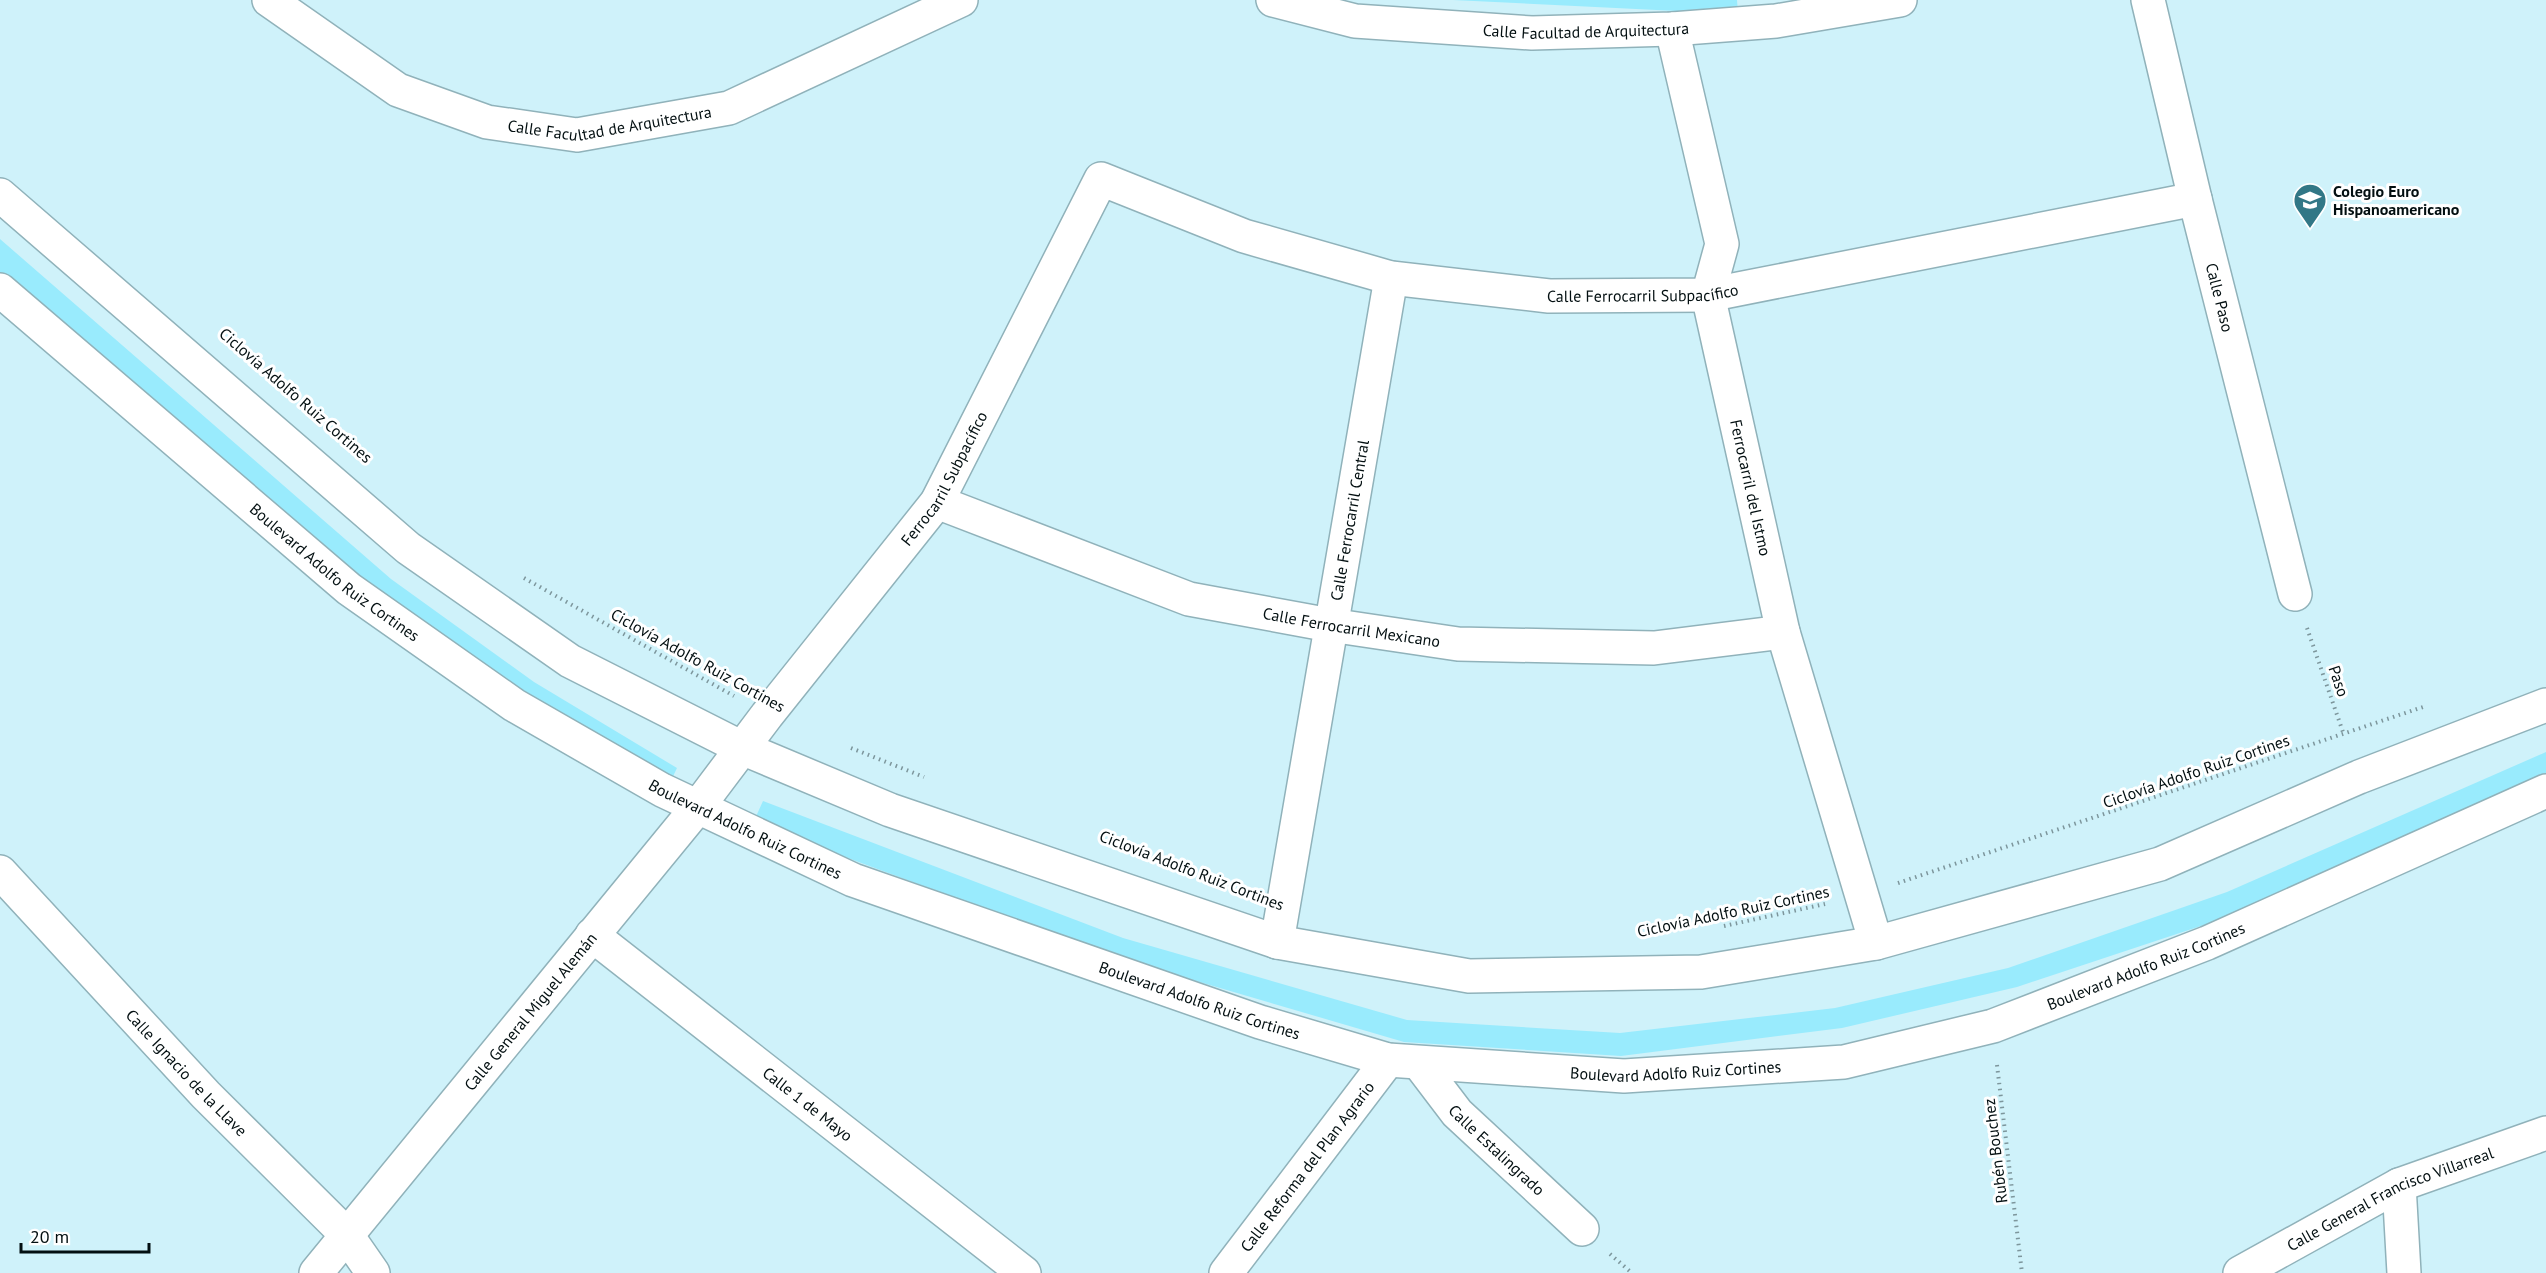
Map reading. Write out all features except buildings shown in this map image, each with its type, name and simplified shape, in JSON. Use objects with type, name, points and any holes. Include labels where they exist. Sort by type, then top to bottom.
[{"type":"street","name":"Calle Facultad de Arquitectura","points":[[269,0],[398,90],[487,123],[577,135],[729,108],[961,0]]},
{"type":"street","name":"Calle Facultad de Arquitectura","points":[[1273,0],[1355,21],[1532,33],[1672,29],[1776,21],[1900,0]]},
{"type":"street","name":"Calle Paso","points":[[2148,0],[2195,199],[2295,594]]},
{"type":"street","name":"Ferrocarril del Istmo","points":[[1672,29],[1722,244],[1708,295],[1784,632],[1876,943]]},
{"type":"street","name":"Calle Ferrocarril Subpacífico","points":[[1101,179],[1245,236],[1391,278],[1549,296],[1708,295],[2195,199]]},
{"type":"street","name":"Ferrocarril Subpacífico","points":[[742,748],[937,502],[1101,179]]},
{"type":"street","points":[[0,195],[408,548],[570,661],[742,748],[890,810],[1277,942],[1469,976],[1701,972],[1876,943],[2160,864],[2359,777],[2546,705]]},
{"type":"street","name":"Calle Ferrocarril Central","points":[[1277,942],[1391,278]]},
{"type":"street","name":"Boulevard Adolfo Ruiz Cortines","points":[[0,290],[349,589],[514,705],[696,808],[853,880],[1260,1022],[1404,1061],[1624,1076],[1844,1062],[1993,1026],[2207,943],[2546,791]]},
{"type":"street","name":"Calle Ferrocarril Mexicano","points":[[937,502],[1189,599],[1330,625],[1458,645],[1654,648],[1784,632]]},
{"type":"street","name":"Calle General Miguel Alemán","points":[[316,1273],[696,808],[742,748]]},
{"type":"street","name":"Calle Ignacio de la Llave","points":[[0,872],[206,1095],[346,1234],[372,1273]]},
{"type":"street","name":"Calle 1 de Mayo","points":[[592,935],[1024,1273]]},
{"type":"street","name":"Calle Estalingrado","points":[[1404,1061],[1582,1229]]},
{"type":"street","name":"Calle Reforma del Plan Agrario","points":[[1226,1273],[1404,1061]]},
{"type":"street","name":"Calle General Francisco Villarreal","points":[[2240,1273],[2399,1185],[2546,1133]]},
{"type":"street","points":[[2399,1185],[2404,1273]]},
{"type":"path","name":"Ciclovía Adolfo Ruiz Cortines","points":[[523,577],[767,715]]},
{"type":"path","name":"Paso","points":[[2295,594],[2359,777]]},
{"type":"path","name":"Ciclovía Adolfo Ruiz Cortines","points":[[1713,928],[1862,896],[2434,704]]},
{"type":"path","points":[[844,745],[931,780]]},
{"type":"path","name":"Rubén Bouchez","points":[[1993,1026],[2022,1273]]},
{"type":"shaded area","points":[[1453,0],[1737,0],[1738,14]]},
{"type":"shaded area","points":[[0,239],[391,579],[534,682],[677,768],[665,793],[519,713],[0,288]]},
{"type":"shaded area","points":[[2546,752],[2546,780],[2234,915],[2017,987],[1842,1028],[1621,1056],[1404,1042],[1121,959],[753,823],[763,801],[1123,938],[1407,1020],[1620,1033],[1835,1008],[2008,968],[2227,892]]},
{"type":"place","name":"Colegio Euro Hispanoamericano","points":[[2310,229]]}]
